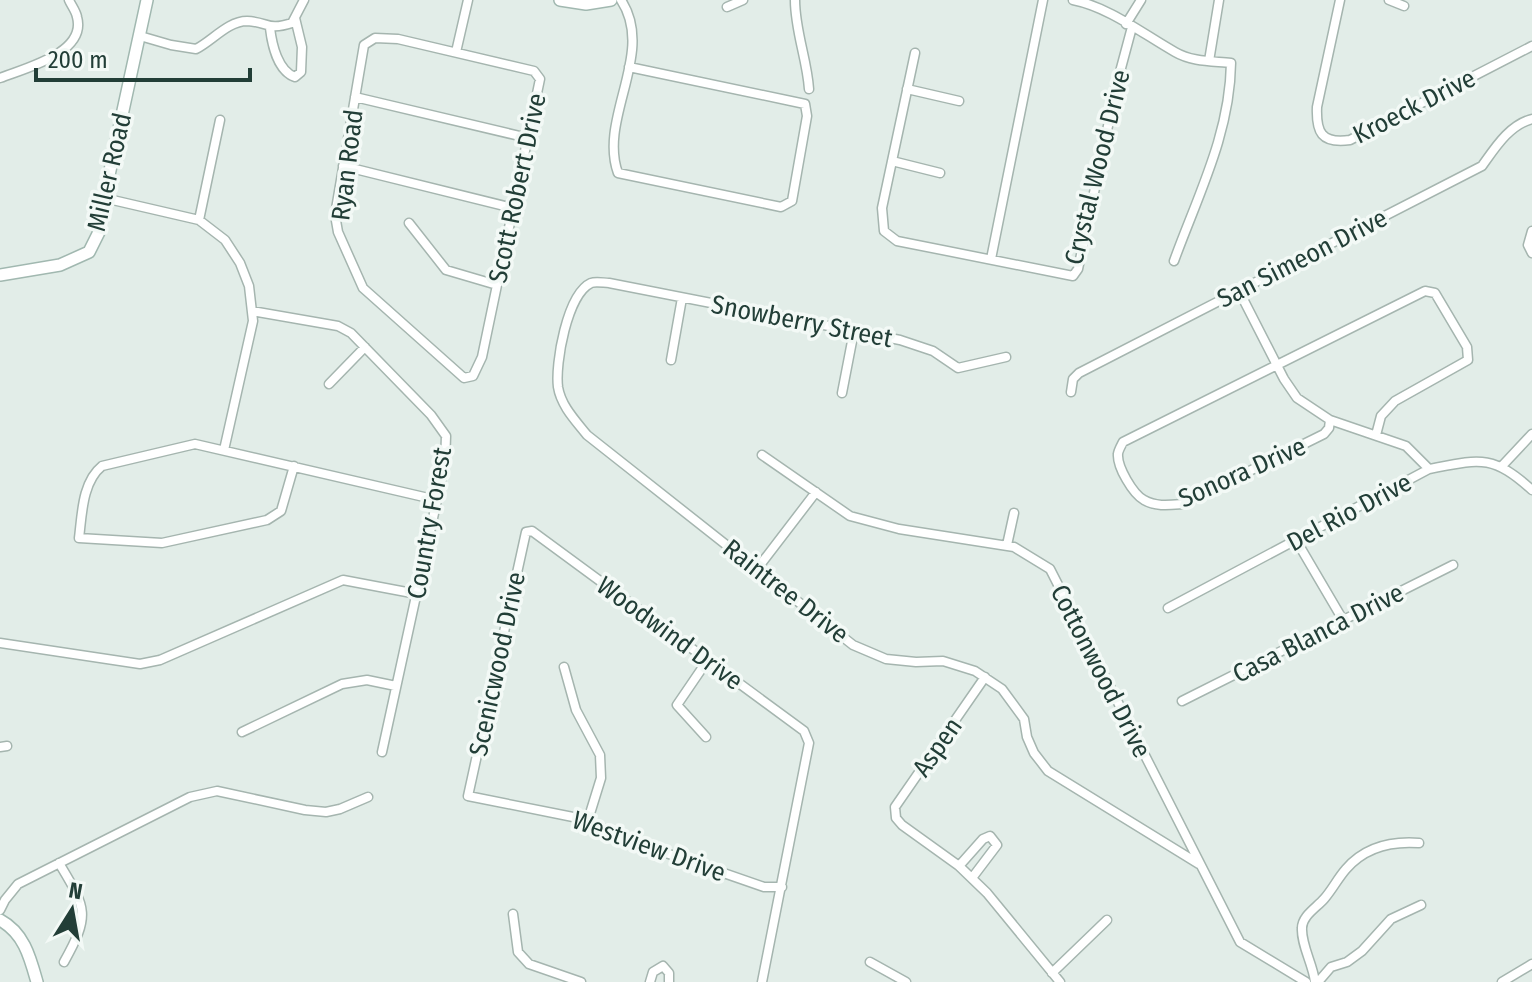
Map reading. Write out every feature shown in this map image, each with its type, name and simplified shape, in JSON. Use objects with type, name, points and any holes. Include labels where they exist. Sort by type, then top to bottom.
[{"type":"street","points":[[0,67],[2,77],[62,53],[77,36],[78,18],[69,0]]},
{"type":"street","name":"Miller Road","points":[[0,275],[60,265],[89,252],[99,232],[147,0]]},
{"type":"street","points":[[140,36],[196,49],[231,26],[245,21],[270,28],[292,23],[304,0]]},
{"type":"street","points":[[456,52],[468,0]]},
{"type":"street","points":[[560,0],[586,4],[611,0]]},
{"type":"street","points":[[621,0],[628,11],[634,48],[629,67],[618,122],[614,161],[618,173],[781,207],[792,201],[807,116],[805,104],[629,67]]},
{"type":"street","points":[[727,7],[743,0]]},
{"type":"street","points":[[795,0],[798,37],[809,89]]},
{"type":"street","points":[[991,259],[1043,0]]},
{"type":"street","points":[[1073,0],[1092,4],[1192,59],[1231,63],[1231,94],[1222,137],[1174,261]]},
{"type":"street","points":[[1129,26],[1141,0]]},
{"type":"street","points":[[1209,61],[1219,0]]},
{"type":"street","name":"Kroeck Drive","points":[[1340,0],[1317,107],[1317,124],[1323,135],[1337,142],[1350,140],[1532,46]]},
{"type":"street","points":[[1389,0],[1404,6]]},
{"type":"street","points":[[270,28],[282,66],[286,73],[295,77],[301,72],[302,57],[295,18]]},
{"type":"street","name":"Crystal Wood Drive","points":[[892,161],[882,222],[884,231],[897,241],[1073,276],[1078,269],[1129,26]]},
{"type":"street","name":"Ryan Road","points":[[456,52],[398,39],[375,38],[364,45],[335,215],[338,232],[363,288],[464,378]]},
{"type":"street","name":"Scott Robert Drive","points":[[456,52],[534,71],[540,79],[482,357],[473,376],[464,378]]},
{"type":"street","points":[[915,53],[892,161],[940,173]]},
{"type":"street","points":[[907,89],[959,101]]},
{"type":"street","points":[[355,97],[528,138]]},
{"type":"street","name":"San Simeon Drive","points":[[1071,392],[1073,379],[1079,373],[1482,166],[1500,141],[1521,122],[1532,119]]},
{"type":"street","points":[[199,220],[220,120]]},
{"type":"street","points":[[343,166],[513,208]]},
{"type":"street","points":[[104,198],[199,220],[225,240],[240,263],[249,286],[253,321],[224,450]]},
{"type":"street","points":[[409,223],[446,270],[497,285]]},
{"type":"street","points":[[1532,231],[1528,245],[1532,253]]},
{"type":"street","name":"Snowberry Street","points":[[592,283],[609,283],[900,340],[933,351],[958,368],[1006,357]]},
{"type":"street","name":"Raintree Drive","points":[[592,283],[579,293],[571,306],[558,387],[565,406],[587,435],[853,645],[886,659],[943,661],[985,677],[1002,689],[1024,719],[1034,753],[1048,771],[1199,864]]},
{"type":"street","points":[[1239,291],[1297,398],[1330,420],[1406,446],[1429,469]]},
{"type":"street","points":[[1277,363],[1425,291],[1435,293],[1467,347],[1468,360],[1395,401],[1385,411],[1376,435]]},
{"type":"street","points":[[671,360],[682,298]]},
{"type":"street","name":"Country Forest","points":[[252,311],[338,326],[351,333],[431,415],[446,436],[445,463],[382,752]]},
{"type":"street","points":[[842,393],[854,331]]},
{"type":"street","points":[[329,384],[365,347]]},
{"type":"street","name":"Sonora Drive","points":[[1277,363],[1123,442],[1118,453],[1119,460],[1141,499],[1160,505],[1183,504],[1324,434],[1330,420]]},
{"type":"street","points":[[1532,434],[1502,466],[1532,490]]},
{"type":"street","points":[[294,466],[281,511],[267,520],[162,543],[79,538],[89,483],[102,466],[195,444],[294,466],[437,500]]},
{"type":"street","name":"Cottonwood Drive","points":[[762,455],[850,516],[899,529],[1007,545],[1050,569],[1240,942],[1306,982]]},
{"type":"street","name":"Del Rio Drive","points":[[1168,608],[1429,469],[1472,460],[1502,466]]},
{"type":"street","points":[[757,569],[816,492]]},
{"type":"street","points":[[1007,545],[1014,513]]},
{"type":"street","name":"Woodwind Drive","points":[[526,532],[532,531],[804,731],[809,743],[782,887]]},
{"type":"street","name":"Scenicwood Drive","points":[[468,796],[526,532]]},
{"type":"street","points":[[1296,540],[1343,620]]},
{"type":"street","name":"Casa Blanca Drive","points":[[1182,701],[1453,565]]},
{"type":"street","points":[[0,643],[140,664],[160,660],[343,580],[417,594]]},
{"type":"street","points":[[706,737],[677,705],[707,661]]},
{"type":"street","points":[[564,667],[576,710],[600,755],[601,778],[588,820]]},
{"type":"street","name":"Aspen","points":[[959,866],[902,825],[896,818],[895,807],[985,677]]},
{"type":"street","points":[[242,732],[342,684],[367,680],[396,686]]},
{"type":"street","points":[[0,910],[18,884],[190,797],[217,791],[326,812],[368,797]]},
{"type":"street","name":"Westview Drive","points":[[468,796],[588,820],[617,836],[749,882],[764,887],[782,887]]},
{"type":"street","points":[[972,878],[997,845],[990,836],[983,839],[959,866],[987,893],[1060,982]]},
{"type":"street","points":[[1419,843],[1391,842],[1361,858],[1347,867],[1317,908],[1307,915],[1301,932],[1317,982],[1331,967],[1347,962],[1362,951],[1391,919],[1421,905]]},
{"type":"street","points":[[59,863],[77,894],[83,922],[80,934],[64,962]]},
{"type":"street","points":[[762,982],[782,887]]},
{"type":"street","points":[[513,914],[518,952],[529,964],[581,982]]},
{"type":"street","points":[[0,920],[14,928],[28,952],[37,982]]},
{"type":"street","points":[[1052,973],[1107,920]]},
{"type":"street","points":[[870,962],[906,982]]},
{"type":"street","points":[[1502,982],[1532,964]]},
{"type":"street","points":[[650,982],[653,972],[663,966],[669,973],[669,982]]}]
